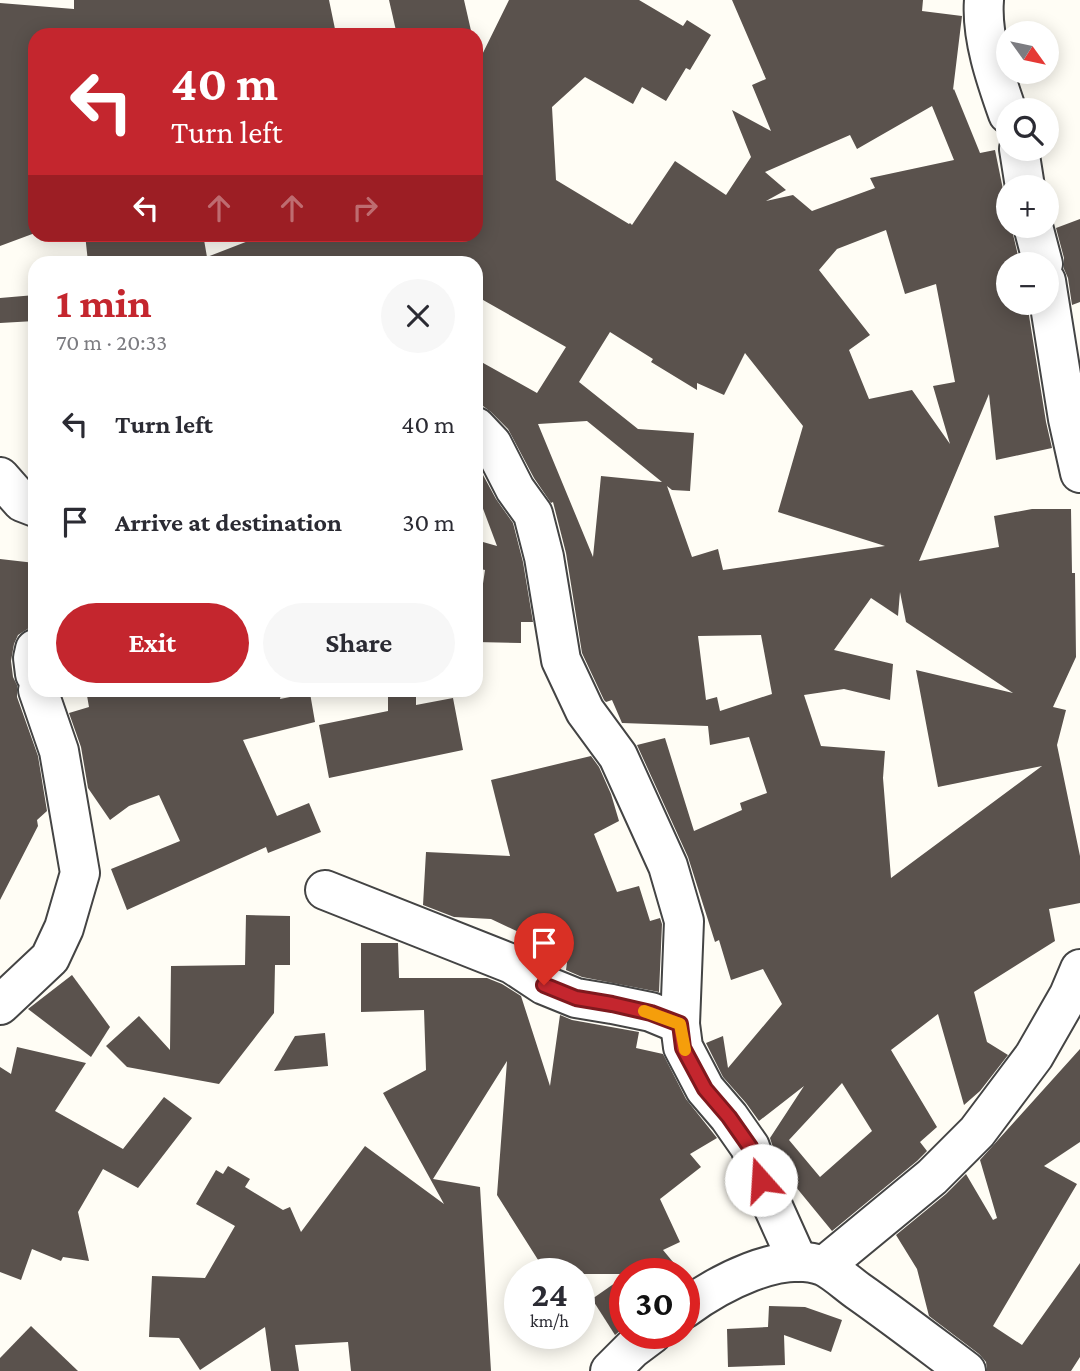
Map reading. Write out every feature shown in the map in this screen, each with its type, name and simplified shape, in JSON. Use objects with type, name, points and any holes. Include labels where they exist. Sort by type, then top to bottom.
[{"type":"street","points":[[984,0],[986,38],[1002,98]]},
{"type":"street","points":[[1051,315],[1068,419],[1080,473]]},
{"type":"street","points":[[483,434],[492,444],[515,489],[533,514],[544,557],[561,660],[585,711],[618,756],[668,866],[684,921],[680,1024],[683,1048],[705,1089],[750,1147],[761,1180],[811,1264],[892,1315],[966,1371]]},
{"type":"street","points":[[0,477],[22,502],[28,504]]},
{"type":"street","points":[[0,1005],[50,958],[64,928],[80,873],[59,751],[40,697]]},
{"type":"street","points":[[325,890],[512,964],[544,985],[576,998],[651,1013],[680,1024]]},
{"type":"street","points":[[700,1297],[735,1277],[776,1264],[811,1264],[932,1178],[977,1132],[1034,1056],[1069,995],[1080,969]]},
{"type":"street","points":[[610,1371],[632,1349]]},
{"type":"building","points":[[74,0],[329,0],[335,28],[28,28],[28,236],[0,246],[0,3],[74,9]]},
{"type":"building","points":[[389,0],[464,0],[470,28],[395,28]]},
{"type":"building","points":[[509,0],[639,0],[683,26],[687,20],[711,35],[690,70],[686,68],[666,101],[642,87],[633,104],[585,77],[552,107],[556,180],[632,225],[675,161],[726,195],[751,157],[732,110],[771,131],[752,85],[766,79],[732,0],[923,0],[922,11],[962,16],[953,90],[980,153],[995,150],[1000,175],[996,175],[996,238],[1014,238],[1017,252],[996,252],[996,315],[1029,315],[1052,448],[996,460],[989,394],[919,561],[999,547],[994,516],[1032,509],[1071,509],[1076,657],[1053,707],[1066,710],[1057,745],[1080,856],[1080,903],[1049,909],[1055,941],[974,992],[987,1042],[1008,1055],[980,1091],[964,1105],[938,1014],[891,1050],[937,1127],[920,1142],[927,1151],[917,1161],[832,1231],[791,1181],[796,1177],[778,1163],[770,1138],[804,1086],[759,1121],[723,1077],[706,1043],[723,1036],[728,1068],[782,1004],[763,969],[731,980],[719,940],[715,942],[688,857],[637,745],[665,738],[694,831],[742,810],[740,803],[767,793],[749,737],[710,745],[708,726],[622,723],[612,700],[604,700],[582,653],[566,553],[553,502],[551,503],[534,478],[508,429],[483,406],[483,363],[537,393],[566,347],[483,300],[483,256],[210,256],[245,242],[483,242],[483,53]],"holes":[[[932,106],[954,160],[870,178],[875,188],[812,211],[793,195],[766,201],[786,190],[765,172],[850,135],[857,149]],[[886,230],[905,294],[936,284],[955,382],[933,386],[950,444],[912,390],[869,399],[849,350],[870,335],[819,270],[837,249]],[[610,332],[653,359],[651,362],[697,390],[697,383],[724,395],[745,353],[803,426],[778,512],[885,546],[723,570],[718,549],[692,557],[667,486],[672,490],[690,491],[694,433],[638,429],[579,382]],[[587,421],[662,482],[601,476],[593,557],[538,424]],[[900,592],[906,622],[1013,693],[916,670],[938,787],[1042,766],[891,878],[883,778],[885,751],[821,746],[804,695],[844,689],[890,700],[893,664],[834,650],[871,598],[898,616]],[[761,635],[772,694],[720,711],[717,697],[706,700],[698,636]],[[842,1083],[872,1131],[820,1177],[789,1140]]]},
{"type":"building","points":[[1080,219],[1080,302],[1072,305],[1059,238],[1059,227]]},
{"type":"building","points":[[86,242],[204,242],[207,256],[87,256]]},
{"type":"building","points":[[28,296],[28,321],[0,323],[0,298]]},
{"type":"building","points":[[483,475],[513,523],[523,562],[533,622],[521,622],[521,643],[483,642],[483,542],[497,546],[483,509]]},
{"type":"building","points":[[0,559],[28,562],[28,629],[18,635],[11,661],[17,697],[38,756],[47,811],[37,820],[38,826],[0,900]]},
{"type":"building","points":[[87,697],[311,697],[315,722],[243,740],[277,816],[309,803],[321,832],[268,853],[266,847],[127,910],[111,869],[180,841],[159,795],[129,806],[110,820],[88,788],[81,747],[69,713],[89,707]]},
{"type":"building","points":[[388,697],[416,697],[416,705],[453,698],[463,750],[329,778],[319,725],[388,711]]},
{"type":"building","points":[[591,756],[611,794],[619,821],[594,834],[617,892],[639,886],[650,921],[660,918],[662,924],[659,992],[582,977],[566,970],[568,955],[491,919],[454,917],[423,905],[426,852],[510,856],[491,780]]},
{"type":"building","points":[[246,915],[290,916],[290,965],[275,965],[274,1013],[219,1084],[127,1067],[106,1046],[139,1016],[170,1050],[171,966],[245,965]]},
{"type":"building","points":[[361,943],[398,943],[399,978],[487,978],[521,996],[550,1086],[560,1015],[572,1020],[639,1032],[636,1048],[663,1054],[686,1099],[717,1138],[690,1154],[701,1167],[660,1199],[680,1242],[663,1250],[670,1258],[609,1258],[609,1274],[595,1274],[595,1258],[537,1258],[497,1195],[507,1061],[433,1179],[480,1187],[491,1371],[351,1371],[348,1342],[295,1345],[299,1371],[271,1371],[265,1327],[200,1370],[179,1338],[149,1337],[152,1276],[205,1278],[235,1226],[196,1204],[216,1170],[223,1174],[228,1166],[250,1179],[245,1187],[283,1210],[290,1207],[301,1232],[365,1146],[444,1204],[383,1093],[426,1070],[424,1010],[361,1012]]},
{"type":"building","points":[[72,975],[110,1027],[91,1057],[28,1009]]},
{"type":"building","points":[[325,1033],[328,1066],[274,1071],[295,1036]]},
{"type":"building","points":[[17,1047],[86,1063],[55,1111],[123,1149],[164,1097],[192,1118],[138,1188],[103,1169],[78,1212],[89,1261],[63,1257],[61,1261],[32,1249],[21,1280],[0,1272],[0,1067],[11,1074]]},
{"type":"building","points":[[1080,1049],[1080,1142],[1044,1166],[1077,1184],[993,1326],[1022,1345],[1080,1263],[1080,1357],[1071,1371],[987,1371],[986,1362],[979,1354],[929,1316],[917,1269],[896,1235],[966,1174],[993,1220],[997,1218],[980,1160]]},
{"type":"building","points":[[609,1287],[609,1326],[595,1304],[595,1297]]},
{"type":"building","points":[[769,1306],[805,1307],[842,1320],[831,1352],[784,1335],[785,1365],[728,1367],[727,1329],[768,1327]]},
{"type":"building","points":[[31,1326],[78,1371],[0,1371],[0,1358]]},
{"type":"slow traffic","points":[[644,1011],[680,1024],[685,1050]]},
{"type":"route","points":[[544,985],[576,998],[651,1013],[680,1024],[683,1048],[705,1089],[750,1147],[761,1180]]}]
